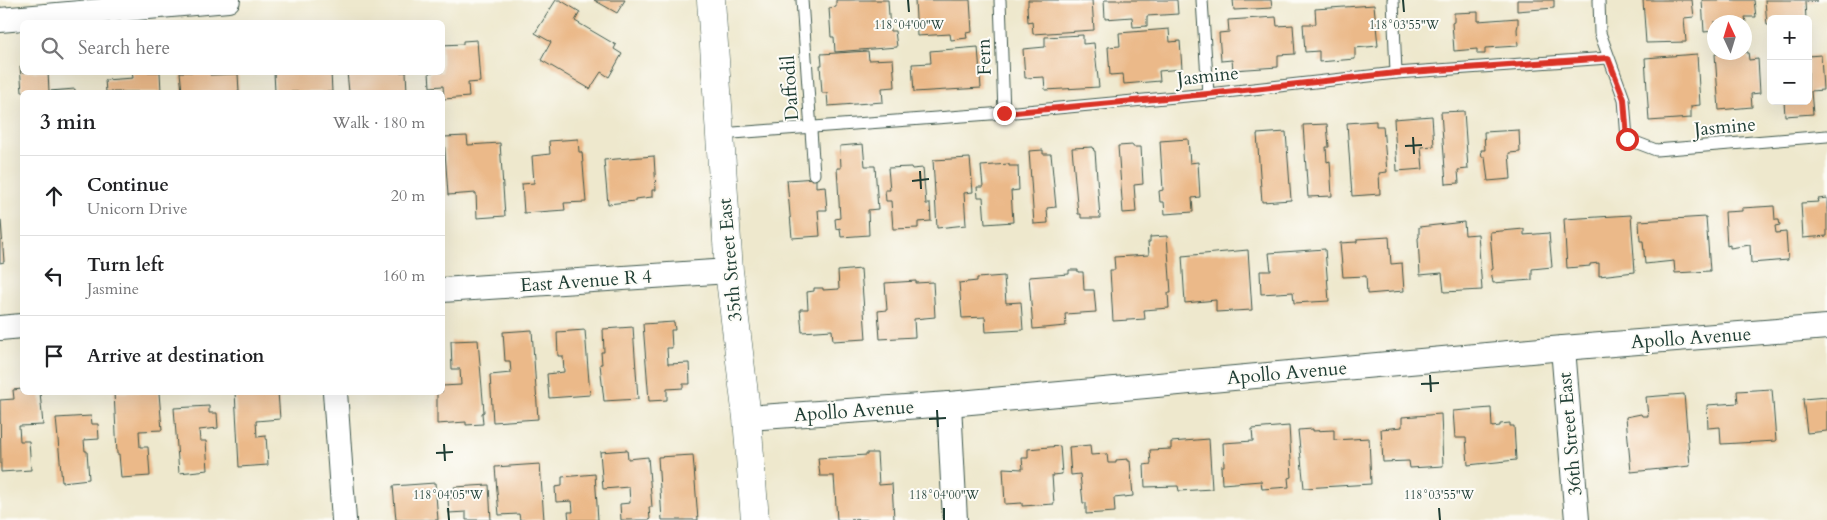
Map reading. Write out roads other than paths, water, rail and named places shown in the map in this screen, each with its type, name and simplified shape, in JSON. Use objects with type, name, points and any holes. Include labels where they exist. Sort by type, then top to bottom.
[{"type":"street","points":[[0,20],[228,0]]},
{"type":"street","name":"35th Street East","points":[[711,0],[729,271],[747,418],[755,520]]},
{"type":"street","name":"East Avenue R 4","points":[[445,290],[729,271]]},
{"type":"street","points":[[0,328],[20,326]]},
{"type":"street","name":"Apollo Avenue","points":[[747,418],[949,404],[1563,348],[1827,327]]},
{"type":"street","name":"36th Street East","points":[[1563,348],[1577,520]]},
{"type":"street","points":[[335,395],[344,520]]},
{"type":"street","points":[[949,404],[955,520]]},
{"type":"lane","name":"Daffodil","points":[[802,0],[814,174]]},
{"type":"lane","name":"Fern","points":[[1000,0],[1004,113]]},
{"type":"lane","points":[[1202,0],[1208,94]]},
{"type":"lane","points":[[1393,0],[1396,73]]},
{"type":"lane","points":[[1599,0],[1600,34],[1608,58]]},
{"type":"lane","name":"Jasmine","points":[[720,134],[1004,113],[1208,94],[1396,73],[1608,58],[1624,99],[1627,139],[1656,150],[1827,136]]}]
